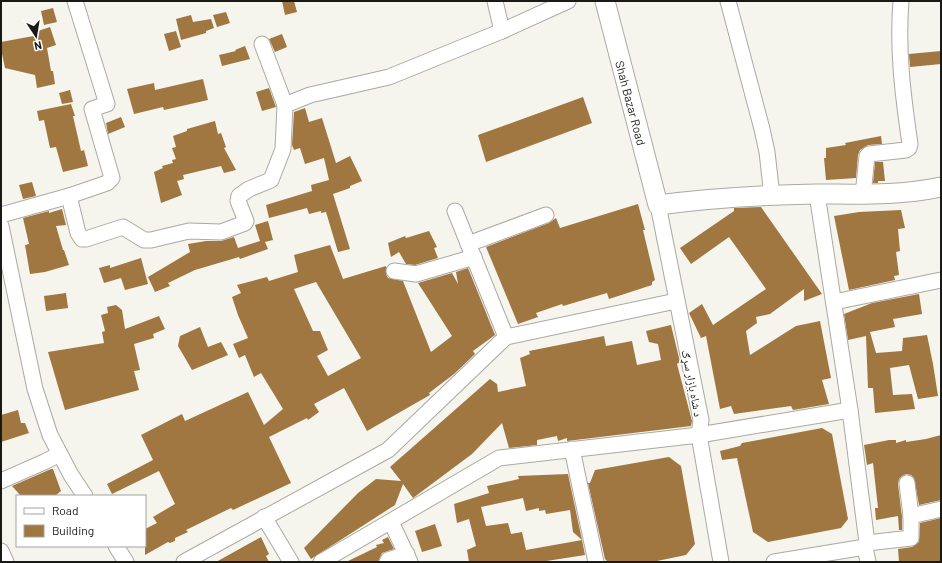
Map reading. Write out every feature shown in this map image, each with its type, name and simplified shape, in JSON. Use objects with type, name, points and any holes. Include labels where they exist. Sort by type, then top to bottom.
[{"type":"main road","name":"Shah Bazar Road","points":[[605,1],[658,205]]},
{"type":"main road","points":[[658,205],[698,200],[772,196],[817,194],[863,195],[916,192],[941,187]]},
{"type":"street","points":[[1,215],[69,196],[107,183],[112,178],[92,109],[107,104],[75,1]]},
{"type":"street","points":[[495,1],[502,31]]},
{"type":"street","points":[[284,105],[310,95],[390,77],[502,31],[568,1]]},
{"type":"street","points":[[728,1],[762,129],[767,152],[772,196]]},
{"type":"street","points":[[863,195],[867,156],[869,154],[906,150],[909,148],[910,144],[900,63],[899,23],[901,1]]},
{"type":"street","points":[[69,196],[78,233],[82,239],[123,227],[144,240],[151,240],[189,231],[221,232],[247,222],[238,201],[239,196],[249,189],[271,180],[283,149],[284,105],[262,44]]},
{"type":"street","points":[[817,194],[850,410],[868,562]]},
{"type":"street","name":"د شاه بازار سړګ","points":[[658,205],[701,420],[699,435],[721,562]]},
{"type":"street","points":[[455,211],[506,337]]},
{"type":"street","points":[[394,271],[416,274],[471,251],[546,215]]},
{"type":"street","points":[[1,226],[35,390],[50,435],[83,495]]},
{"type":"street","points":[[834,302],[941,280]]},
{"type":"street","points":[[184,562],[388,450],[506,337],[676,301]]},
{"type":"street","points":[[321,562],[499,458],[699,435],[850,410]]},
{"type":"street","points":[[572,449],[596,562]]},
{"type":"street","points":[[1,481],[60,454]]},
{"type":"street","points":[[774,562],[866,545],[910,539],[911,516],[907,483]]},
{"type":"street","points":[[911,516],[941,510]]},
{"type":"street","points":[[264,517],[291,562]]},
{"type":"street","points":[[387,562],[388,560],[408,558],[391,522]]},
{"type":"street","points":[[117,547],[126,562]]},
{"type":"street","points":[[1,551],[6,562]]},
{"type":"building","points":[[282,1],[294,1],[297,12],[285,15]]},
{"type":"building","points":[[53,8],[57,22],[44,25],[41,11]]},
{"type":"building","points":[[226,12],[230,23],[217,27],[213,15]]},
{"type":"building","points":[[191,15],[193,22],[211,19],[214,28],[206,31],[206,33],[181,40],[176,19]]},
{"type":"building","points":[[50,27],[56,45],[47,48],[55,84],[37,88],[35,75],[5,68],[1,42],[39,35],[38,31]]},
{"type":"building","points":[[176,31],[181,47],[169,51],[164,34]]},
{"type":"building","points":[[282,34],[287,47],[275,52],[269,39]]},
{"type":"building","points":[[245,46],[250,59],[222,66],[219,55],[236,51],[235,50]]},
{"type":"building","points":[[941,51],[941,64],[910,67],[909,54]]},
{"type":"building","points":[[203,79],[208,100],[164,110],[163,107],[134,114],[127,89],[154,83],[155,90]]},
{"type":"building","points":[[269,88],[276,107],[262,111],[256,92]]},
{"type":"building","points":[[70,90],[73,102],[62,104],[59,93]]},
{"type":"building","points":[[583,97],[592,123],[486,162],[478,135]]},
{"type":"building","points":[[71,104],[75,116],[73,116],[81,151],[84,150],[88,166],[63,172],[56,147],[50,148],[44,120],[39,121],[37,111]]},
{"type":"building","points":[[305,108],[309,122],[322,118],[336,163],[350,156],[362,181],[350,186],[350,188],[333,194],[350,249],[338,252],[326,212],[321,213],[321,211],[309,214],[307,208],[269,218],[266,205],[312,191],[311,185],[329,180],[324,158],[305,164],[300,148],[294,150],[292,145],[294,112]]},
{"type":"building","points":[[121,117],[125,127],[108,134],[106,123]]},
{"type":"building","points":[[215,121],[218,134],[221,133],[226,147],[224,148],[236,170],[224,173],[221,166],[183,175],[184,179],[177,181],[182,195],[161,203],[154,172],[163,168],[162,166],[173,163],[172,160],[176,159],[172,148],[176,147],[173,136],[187,131],[187,129]]},
{"type":"building","points":[[881,136],[882,144],[868,145],[860,150],[858,155],[856,178],[826,180],[824,158],[826,158],[826,148],[846,145],[845,143]]},
{"type":"building","points":[[875,162],[883,162],[885,181],[873,183]]},
{"type":"building","points":[[32,182],[36,196],[23,199],[19,185]]},
{"type":"building","points":[[638,204],[655,280],[652,282],[652,285],[609,299],[607,293],[563,306],[562,304],[536,313],[538,317],[518,324],[486,247],[549,223],[556,218],[560,228]]},
{"type":"building","points":[[761,207],[822,294],[804,301],[804,289],[770,314],[756,317],[757,323],[746,331],[750,355],[796,326],[820,321],[831,378],[822,380],[829,404],[793,410],[791,406],[734,414],[731,406],[720,409],[706,336],[701,338],[689,313],[702,304],[713,325],[766,289],[729,237],[691,264],[680,248],[734,211],[734,208]]},
{"type":"building","points":[[62,209],[66,225],[56,226],[69,265],[45,272],[30,274],[25,245],[29,244],[23,218]]},
{"type":"building","points":[[901,210],[905,228],[898,229],[900,251],[896,252],[899,275],[894,276],[895,280],[849,290],[834,216],[859,212]]},
{"type":"building","points":[[268,221],[273,240],[265,242],[268,249],[240,259],[239,257],[195,270],[168,283],[170,286],[155,292],[148,277],[190,252],[188,244],[206,241],[221,241],[234,237],[238,248],[260,241],[255,225]]},
{"type":"building","points":[[429,231],[437,247],[434,248],[438,258],[415,265],[406,264],[399,252],[391,257],[388,243],[405,236],[406,238]]},
{"type":"building","points":[[330,245],[343,279],[386,266],[386,274],[388,278],[403,281],[431,352],[452,336],[418,283],[452,273],[458,284],[456,272],[468,268],[495,335],[473,351],[475,354],[454,374],[429,393],[430,395],[367,431],[344,388],[314,404],[319,412],[308,420],[307,418],[269,437],[291,483],[233,510],[231,508],[186,530],[188,532],[175,538],[175,541],[170,543],[168,542],[145,555],[146,528],[157,523],[153,517],[175,504],[159,471],[112,494],[107,484],[153,460],[141,435],[182,414],[185,421],[248,392],[264,425],[283,409],[261,373],[254,377],[245,355],[239,358],[233,344],[248,338],[232,297],[241,293],[237,285],[267,277],[269,281],[298,272],[294,255]],"holes":[[[316,282],[361,358],[328,376],[317,356],[328,350],[320,331],[313,331],[294,289]]]},
{"type":"building","points":[[141,258],[148,284],[125,290],[121,278],[104,283],[99,268],[110,265],[110,268]]},
{"type":"building","points":[[66,293],[68,308],[46,311],[44,296]]},
{"type":"building","points":[[919,294],[922,314],[893,319],[895,327],[870,332],[876,353],[902,351],[903,338],[927,335],[938,396],[918,399],[909,365],[890,368],[893,395],[912,394],[915,409],[875,413],[873,388],[868,388],[866,336],[848,340],[844,314],[872,303]]},
{"type":"building","points":[[116,305],[122,310],[125,329],[159,316],[165,329],[153,334],[154,338],[134,344],[140,370],[134,371],[139,390],[65,410],[48,352],[104,343],[102,332],[105,331],[101,315],[108,313],[107,307]]},
{"type":"building","points":[[671,325],[680,362],[677,364],[692,421],[691,426],[567,441],[567,438],[558,441],[557,436],[537,440],[537,445],[509,448],[502,423],[472,454],[413,498],[403,484],[395,505],[311,559],[304,548],[358,493],[376,479],[401,481],[390,467],[490,379],[497,384],[498,392],[526,386],[520,358],[530,354],[529,351],[604,336],[606,346],[632,341],[637,365],[661,360],[658,344],[649,342],[646,331]]},
{"type":"building","points":[[200,327],[208,347],[221,342],[228,355],[192,370],[178,346],[180,336]]},
{"type":"building","points":[[18,410],[21,423],[25,423],[29,433],[1,442],[1,415]]},
{"type":"building","points":[[822,428],[832,434],[848,519],[841,528],[768,542],[753,532],[737,458],[722,460],[720,451],[740,446],[742,443]]},
{"type":"building","points":[[941,435],[941,500],[919,505],[914,478],[911,475],[906,474],[899,479],[898,484],[902,530],[899,530],[898,516],[876,520],[875,508],[878,508],[873,463],[867,465],[864,445],[889,440],[896,440],[896,443],[906,440],[906,442]]},
{"type":"building","points":[[669,457],[681,466],[695,544],[686,555],[652,562],[608,562],[605,559],[588,483],[590,483],[595,470]]},
{"type":"building","points":[[53,469],[61,491],[56,495],[20,495],[12,486]]},
{"type":"building","points":[[568,474],[582,540],[585,555],[540,562],[469,562],[467,550],[476,546],[469,519],[457,523],[454,504],[489,493],[487,486],[519,479],[518,476]],"holes":[[[523,498],[526,511],[539,508],[539,511],[545,510],[546,514],[570,510],[573,532],[582,540],[526,550],[522,532],[511,534],[508,523],[486,526],[481,507]]]},
{"type":"building","points":[[941,518],[941,562],[899,562],[898,549],[912,547],[919,542],[920,523]]},
{"type":"building","points":[[435,524],[442,546],[422,552],[415,531]]},
{"type":"building","points":[[261,537],[269,554],[266,556],[269,562],[216,562]]},
{"type":"building","points":[[388,537],[394,549],[382,553],[378,562],[346,562],[377,547],[376,545],[384,543],[382,540]]}]
